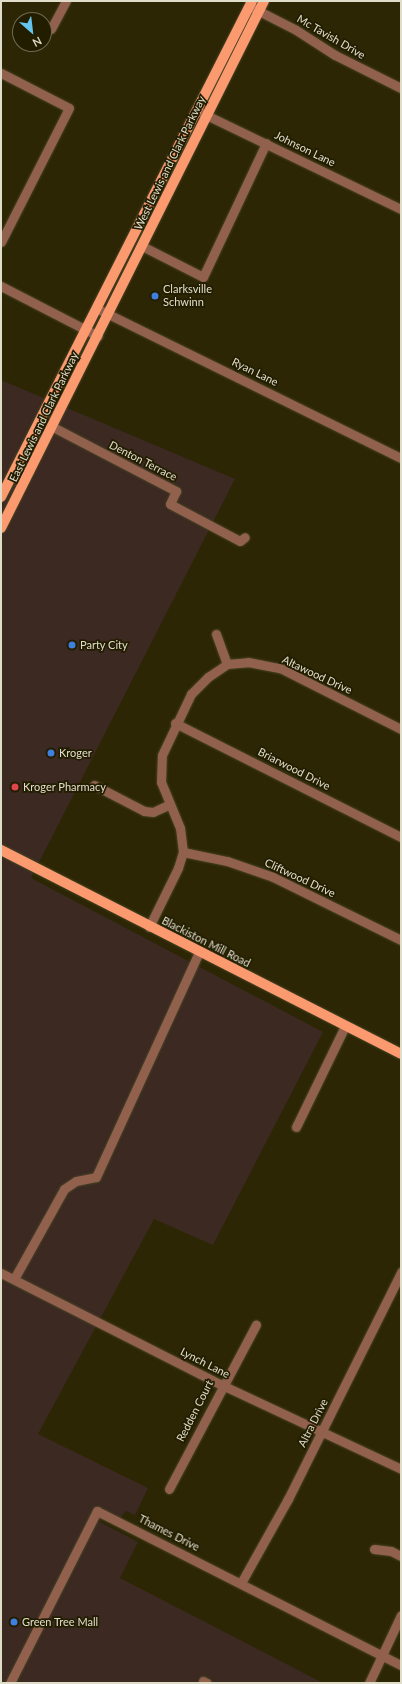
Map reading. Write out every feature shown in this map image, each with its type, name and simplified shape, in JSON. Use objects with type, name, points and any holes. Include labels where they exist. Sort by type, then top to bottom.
[{"type":"main road","name":"West Lewis and Clark Parkway","points":[[98,336],[264,1]]},
{"type":"main road","name":"West Lewis and Clark Parkway","points":[[87,331],[251,4]]},
{"type":"main road","name":"East Lewis and Clark Parkway","points":[[1,497],[87,331]]},
{"type":"main road","name":"East Lewis and Clark Parkway","points":[[1,528],[98,336]]},
{"type":"main road","name":"Blackiston Mill Road","points":[[1,850],[401,1054]]},
{"type":"street","points":[[52,27],[66,1]]},
{"type":"street","name":"Mc Tavish Drive","points":[[251,4],[259,11],[296,30],[335,55],[401,88]]},
{"type":"street","points":[[1,73],[70,108],[1,242]]},
{"type":"street","name":"Johnson Lane","points":[[197,111],[401,209]]},
{"type":"street","points":[[142,246],[203,276],[266,143]]},
{"type":"street","points":[[1,286],[98,336]]},
{"type":"street","name":"Ryan Lane","points":[[98,309],[401,458]]},
{"type":"street","name":"Denton Terrace","points":[[53,427],[176,491],[170,504],[240,541],[246,537]]},
{"type":"street","points":[[216,634],[227,664]]},
{"type":"street","name":"Altawood Drive","points":[[149,926],[178,868],[183,852],[180,828],[168,805],[160,769],[166,743],[190,694],[208,677],[227,664],[248,662],[280,668],[401,730]]},
{"type":"street","name":"Briarwood Drive","points":[[175,723],[401,837]]},
{"type":"street","points":[[94,785],[144,812],[153,812],[168,805]]},
{"type":"street","name":"Cliftwood Drive","points":[[183,852],[227,861],[273,877],[401,940]]},
{"type":"street","points":[[14,1280],[64,1189],[76,1181],[96,1177],[199,952]]},
{"type":"street","points":[[296,1127],[345,1026]]},
{"type":"street","name":"Altra Drive","points":[[241,1583],[288,1499],[401,1272]]},
{"type":"street","name":"Lynch Lane","points":[[1,1273],[222,1384],[401,1469]]},
{"type":"street","name":"Redden Court","points":[[169,1489],[222,1384],[256,1325]]},
{"type":"street","name":"Thames Drive","points":[[10,1683],[97,1511],[401,1665]]},
{"type":"street","points":[[374,1549],[391,1551],[401,1556]]},
{"type":"street","points":[[369,1683],[381,1654],[401,1615]]},
{"type":"shaded area","points":[[1,380],[235,479],[31,878],[323,1032],[213,1245],[154,1219],[38,1434],[148,1488],[135,1515],[126,1511],[121,1517],[98,1521],[138,1542],[120,1578],[323,1683],[1,1683]]},
{"type":"place","name":"Clarksville Schwinn","points":[[155,296]]},
{"type":"place","name":"Party City","points":[[72,645]]},
{"type":"place","name":"Kroger","points":[[51,753]]},
{"type":"place","name":"Kroger Pharmacy","points":[[15,787]]},
{"type":"place","name":"Green Tree Mall","points":[[14,1622]]}]
